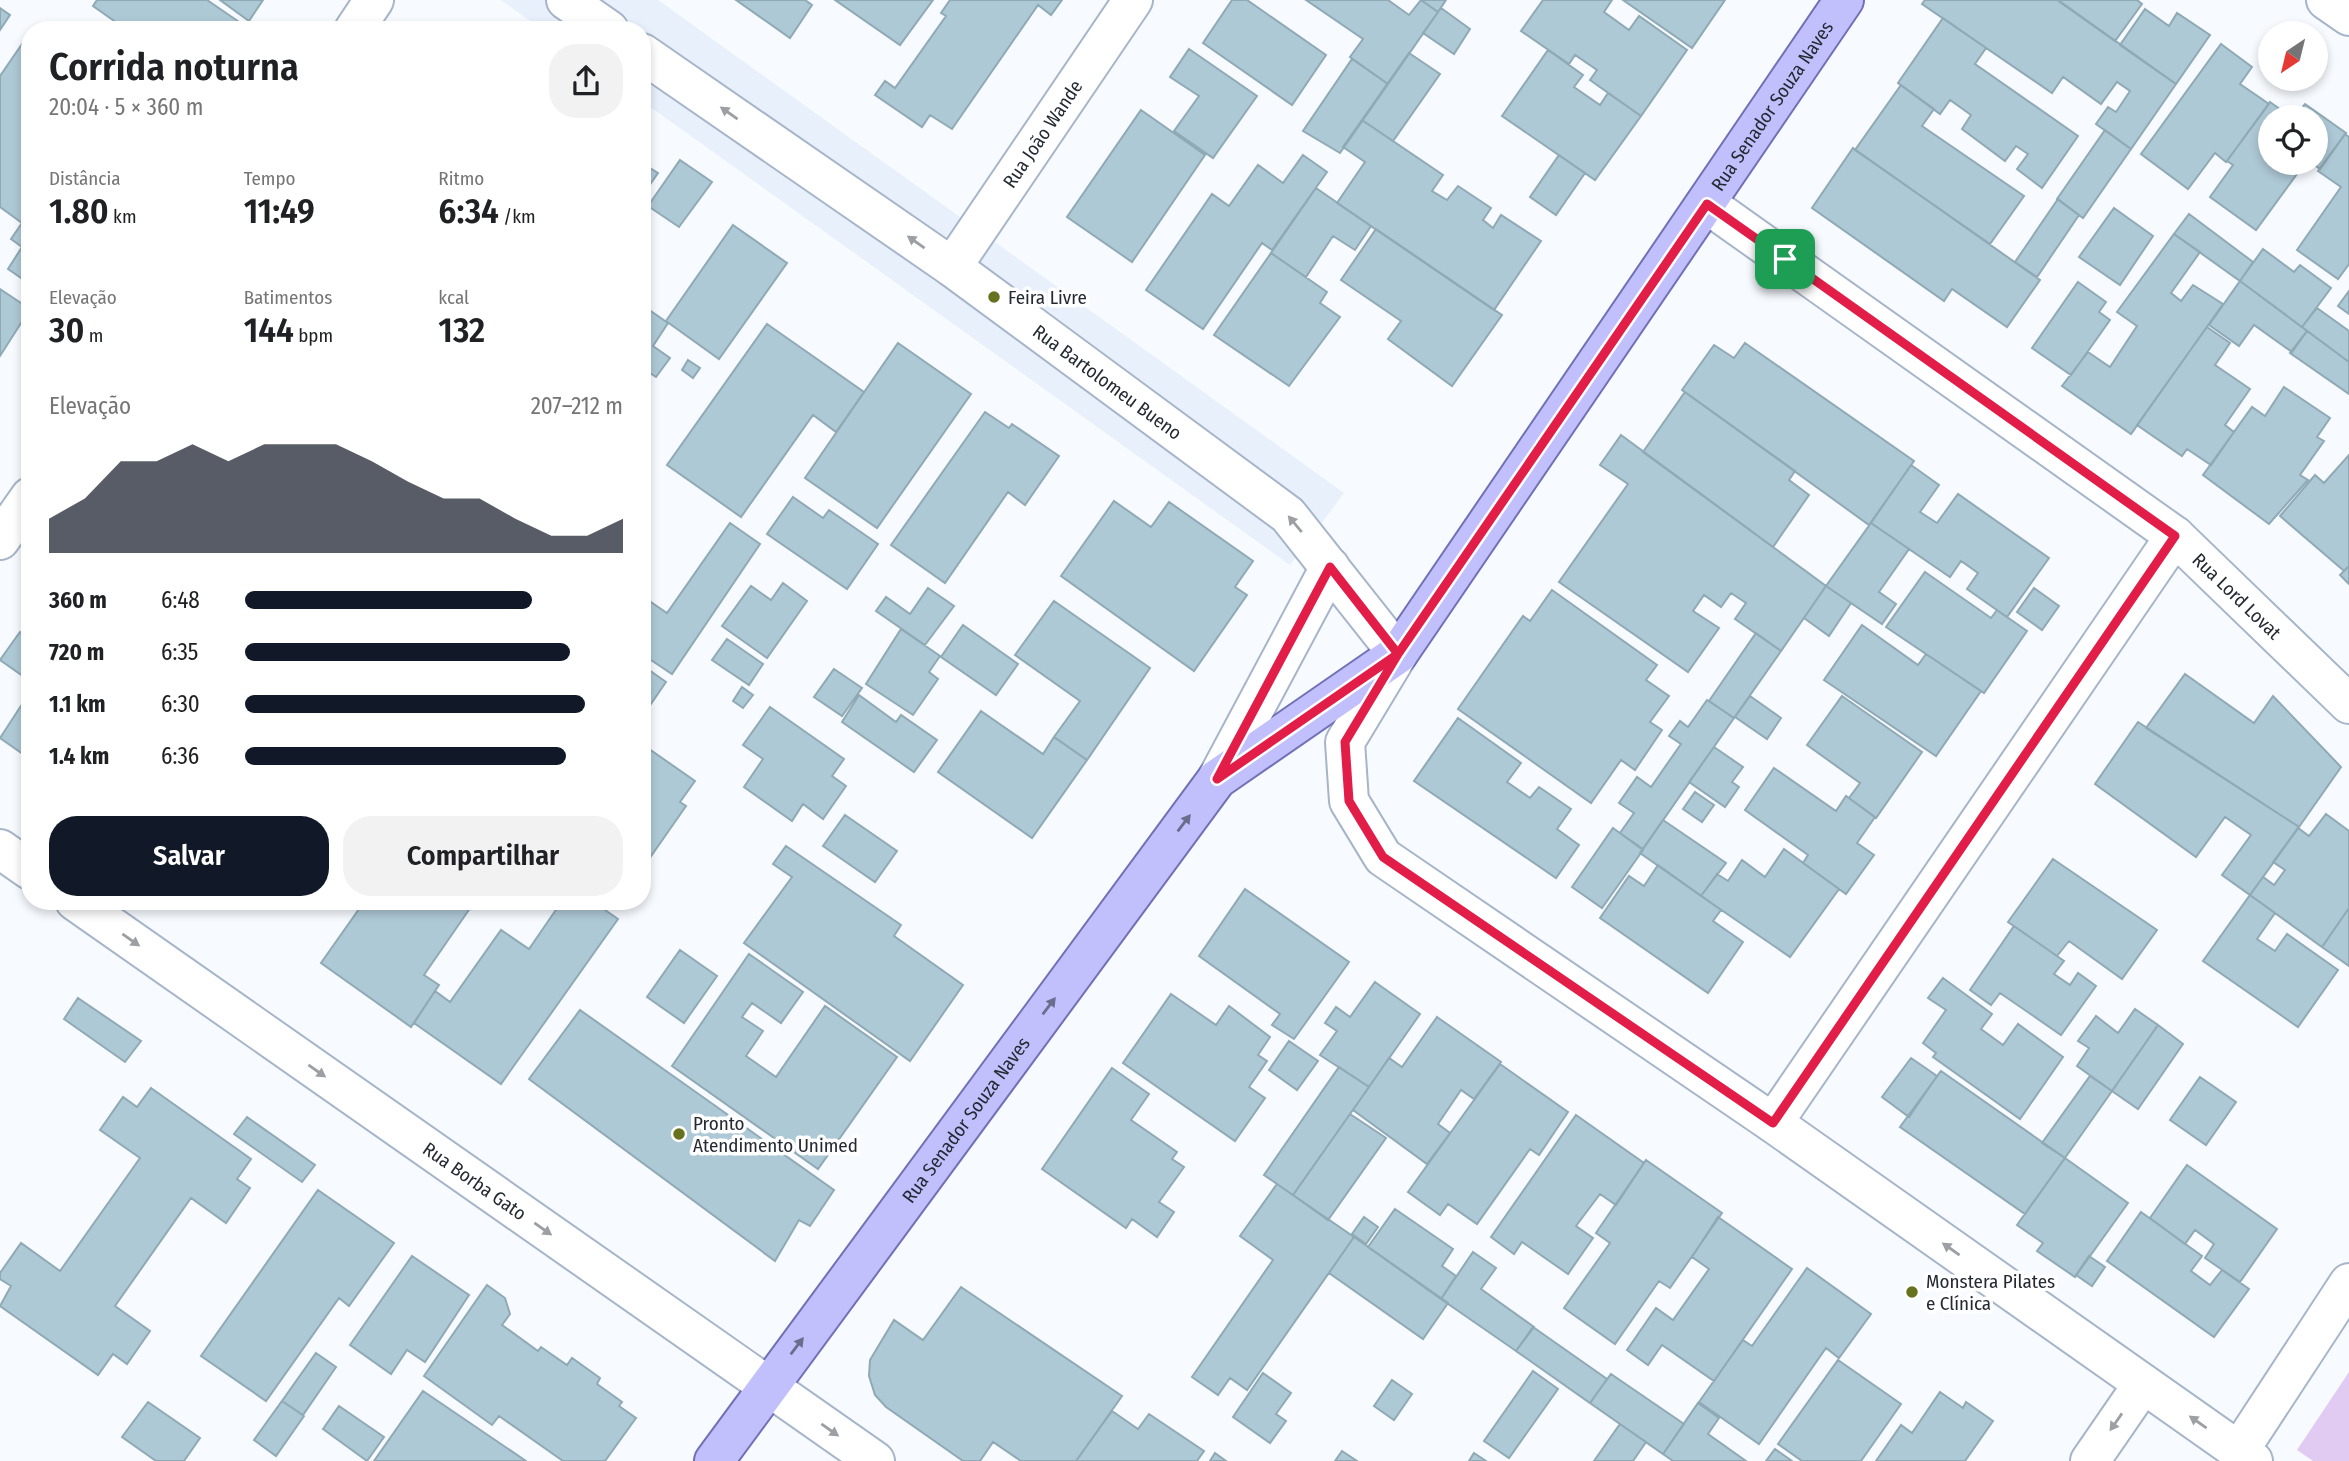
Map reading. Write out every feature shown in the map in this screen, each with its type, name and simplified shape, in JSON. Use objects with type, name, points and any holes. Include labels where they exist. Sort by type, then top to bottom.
[{"type":"main road","name":"Rua Senador Souza Naves","points":[[714,1461],[1217,779],[1398,654],[1844,0]]},
{"type":"street","points":[[360,21],[374,0]]},
{"type":"street","points":[[566,0],[596,21]]},
{"type":"street","name":"Rua João Wande","points":[[952,267],[1133,0]]},
{"type":"street","points":[[2326,0],[2349,16]]},
{"type":"street","name":"Rua Bartolomeu Bueno","points":[[651,59],[952,267],[1288,515],[1398,654]]},
{"type":"street","name":"Rua Lord Lovat","points":[[1707,204],[2175,536],[2349,704]]},
{"type":"street","points":[[0,540],[21,510]]},
{"type":"street","points":[[1773,1123],[2175,536]]},
{"type":"street","name":"Rua Senador Souza Naves","points":[[1217,779],[1330,567]]},
{"type":"street","points":[[1398,654],[1345,742],[1349,801],[1383,857],[1773,1123],[2246,1456],[2349,1283]]},
{"type":"street","points":[[0,849],[21,864]]},
{"type":"street","name":"Rua Borba Gato","points":[[88,910],[875,1461]]},
{"type":"street","points":[[2090,1461],[2143,1384]]},
{"type":"shaded area","name":"Feira Livre","points":[[501,0],[658,0],[1344,493],[1290,565],[651,107],[651,21],[530,21]]},
{"type":"shaded area","points":[[2349,1372],[2349,1461],[2313,1461],[2297,1450]]},
{"type":"building","points":[[97,0],[207,0],[238,21],[114,21],[93,6]]},
{"type":"building","points":[[220,0],[263,0],[249,21]]},
{"type":"building","points":[[736,0],[805,0],[812,5],[790,38]]},
{"type":"building","points":[[835,0],[933,0],[900,45]]},
{"type":"building","points":[[950,0],[1062,0],[1051,15],[1038,5],[952,129],[930,115],[922,127],[875,95],[885,81],[895,88],[946,16],[941,13]]},
{"type":"building","points":[[1232,0],[1247,0],[1326,55],[1292,105],[1203,43]]},
{"type":"building","points":[[1306,0],[1388,0],[1409,15],[1421,0],[1438,12],[1388,84],[1350,57],[1363,39]]},
{"type":"building","points":[[1421,0],[1446,0],[1438,12]]},
{"type":"building","points":[[1543,0],[1612,0],[1604,12],[1629,30],[1639,16],[1687,50],[1641,116],[1590,80],[1597,70],[1575,55],[1569,64],[1521,31]]},
{"type":"building","points":[[1623,0],[1725,0],[1692,48]]},
{"type":"building","points":[[1925,0],[2058,0],[2176,84],[2131,149],[2096,124],[2108,107],[2116,112],[2130,91],[2117,82],[2101,104],[2063,77],[2052,93],[1922,4]]},
{"type":"building","points":[[2057,0],[2137,0],[2142,4],[2115,41]]},
{"type":"building","points":[[0,8],[10,15],[0,30]]},
{"type":"building","points":[[1441,8],[1470,29],[1454,54],[1423,33]]},
{"type":"building","points":[[2145,9],[2169,26],[2177,13],[2210,35],[2176,84],[2120,45]]},
{"type":"building","points":[[1943,18],[1986,48],[1975,64],[2078,136],[2042,188],[2017,169],[2028,154],[2016,146],[2005,161],[1962,129],[1971,115],[1950,100],[1940,114],[1898,83]]},
{"type":"building","points":[[2221,44],[2252,67],[2240,84],[2269,104],[2258,105],[2258,119],[2226,162],[2215,153],[2188,189],[2141,154]]},
{"type":"building","points":[[21,45],[21,222],[0,207],[0,76]]},
{"type":"building","points":[[1189,49],[1257,96],[1213,158],[1174,131],[1199,96],[1170,77]]},
{"type":"building","points":[[1548,50],[1583,75],[1574,87],[1600,105],[1608,93],[1641,116],[1595,180],[1502,116]]},
{"type":"building","points":[[1409,53],[1440,74],[1393,141],[1362,120]]},
{"type":"building","points":[[1352,59],[1388,84],[1340,153],[1303,131]]},
{"type":"building","points":[[1901,85],[1934,109],[1922,126],[2024,196],[1990,244],[1855,150]]},
{"type":"building","points":[[1141,110],[1205,155],[1132,262],[1067,217]]},
{"type":"building","points":[[2258,118],[2258,175],[2296,175],[2256,230],[2210,197],[2233,165],[2227,161]]},
{"type":"building","points":[[1362,120],[1443,175],[1432,191],[1447,200],[1458,186],[1491,208],[1483,220],[1493,228],[1501,215],[1541,241],[1494,310],[1337,203],[1365,162],[1343,147]]},
{"type":"building","points":[[2328,120],[2346,133],[2328,158]]},
{"type":"building","points":[[2105,130],[2131,149],[2083,218],[2057,199]]},
{"type":"building","points":[[2345,134],[2349,137],[2349,264],[2338,279],[2297,250],[2341,187],[2324,175],[2328,175],[2328,157]]},
{"type":"building","points":[[1853,148],[2040,280],[2007,327],[1952,289],[1944,301],[1812,208]]},
{"type":"building","points":[[1303,155],[1327,172],[1272,250],[1262,243],[1203,329],[1146,290],[1212,194],[1229,206],[1258,165],[1283,183]]},
{"type":"building","points":[[1559,155],[1585,173],[1556,215],[1530,197]]},
{"type":"building","points":[[680,160],[712,182],[679,227],[651,208],[651,202]]},
{"type":"building","points":[[651,169],[658,173],[651,183]]},
{"type":"building","points":[[1316,188],[1371,226],[1355,250],[1333,236],[1306,277],[1271,253]]},
{"type":"building","points":[[2058,199],[2079,215],[2037,277],[2015,262]]},
{"type":"building","points":[[2114,208],[2153,236],[2120,285],[2079,257]]},
{"type":"building","points":[[2189,214],[2253,262],[2240,281],[2174,234]]},
{"type":"building","points":[[21,224],[21,246],[11,239]]},
{"type":"building","points":[[733,225],[787,263],[719,359],[666,321]]},
{"type":"building","points":[[1376,229],[1502,315],[1452,386],[1388,339],[1401,321],[1341,280]]},
{"type":"building","points":[[2174,234],[2200,252],[2171,293],[2181,301],[2193,285],[2223,304],[2131,434],[2062,386],[2088,352],[2110,367],[2137,326],[2117,312]]},
{"type":"building","points":[[21,249],[21,278],[8,269]]},
{"type":"building","points":[[2263,249],[2294,272],[2300,265],[2331,288],[2302,327],[2240,281]]},
{"type":"building","points":[[1271,253],[1327,292],[1320,303],[1340,317],[1289,386],[1214,335]]},
{"type":"building","points":[[2240,281],[2307,331],[2292,352],[2254,325],[2239,346],[2209,325]]},
{"type":"building","points":[[2078,282],[2106,302],[2099,312],[2110,320],[2071,375],[2032,348]]},
{"type":"building","points":[[0,289],[21,303],[21,323],[0,356]]},
{"type":"building","points":[[2349,291],[2349,314],[2338,306]]},
{"type":"building","points":[[2317,308],[2349,331],[2349,362],[2302,327]]},
{"type":"building","points":[[651,311],[668,323],[653,346],[670,358],[656,377],[651,374]]},
{"type":"building","points":[[767,324],[864,392],[836,432],[813,415],[741,517],[667,465]]},
{"type":"building","points":[[2207,327],[2230,343],[2215,365],[2250,389],[2225,425],[2234,432],[2211,465],[2187,449],[2182,456],[2137,425]]},
{"type":"building","points":[[2307,331],[2349,362],[2349,394],[2290,353]]},
{"type":"building","points":[[898,343],[971,394],[877,528],[805,478]]},
{"type":"building","points":[[1745,343],[1914,461],[1869,525],[1682,390],[1714,345],[1734,358]]},
{"type":"building","points":[[688,360],[700,368],[693,378],[682,370]]},
{"type":"building","points":[[2284,387],[2330,418],[2317,437],[2324,441],[2300,475],[2308,480],[2269,524],[2203,475],[2252,407],[2265,416]]},
{"type":"building","points":[[1685,392],[1795,471],[1789,480],[1809,495],[1773,547],[1643,452]]},
{"type":"building","points":[[985,412],[1009,428],[1012,424],[1059,456],[1025,505],[1008,492],[945,583],[891,545]]},
{"type":"building","points":[[1621,435],[1826,586],[1781,651],[1735,619],[1746,603],[1731,593],[1721,607],[1704,595],[1693,611],[1719,628],[1688,672],[1559,582],[1628,484],[1600,465]]},
{"type":"building","points":[[2349,455],[2349,566],[2344,571],[2280,516],[2315,475],[2324,483]]},
{"type":"building","points":[[1911,465],[1939,485],[1920,512],[1937,523],[1958,494],[2049,558],[2007,617],[1967,589],[1978,573],[1961,561],[1950,577],[1871,523]]},
{"type":"building","points":[[793,497],[823,518],[829,510],[878,544],[847,589],[767,534]]},
{"type":"building","points":[[1114,501],[1151,527],[1169,502],[1253,561],[1235,587],[1247,595],[1194,671],[1061,576]]},
{"type":"building","points":[[730,523],[760,544],[672,674],[651,660],[651,602],[667,613]]},
{"type":"building","points":[[1871,523],[1909,549],[1879,592],[1896,604],[1882,624],[1826,586]]},
{"type":"building","points":[[2349,566],[2349,584],[2340,575]]},
{"type":"building","points":[[1925,572],[1991,618],[1997,610],[2027,631],[1984,693],[1886,627]]},
{"type":"building","points":[[783,583],[807,601],[767,658],[722,626],[751,586],[771,600]]},
{"type":"building","points":[[1826,586],[1851,603],[1829,636],[1804,618]]},
{"type":"building","points":[[928,588],[954,606],[925,645],[876,611],[886,597],[910,614]]},
{"type":"building","points":[[2034,588],[2059,606],[2042,630],[2017,612]]},
{"type":"building","points":[[1552,590],[1657,665],[1646,680],[1669,696],[1650,722],[1662,730],[1635,770],[1621,760],[1591,803],[1458,709],[1523,616],[1530,621]]},
{"type":"building","points":[[1054,601],[1150,668],[1087,760],[1054,737],[1080,701],[1015,655]]},
{"type":"building","points":[[963,625],[1018,664],[996,695],[941,657]]},
{"type":"building","points":[[1862,625],[1918,665],[1926,654],[1981,691],[1936,756],[1824,680]]},
{"type":"building","points":[[901,629],[940,656],[929,672],[938,679],[913,715],[866,684]]},
{"type":"building","points":[[20,632],[21,633],[21,675],[0,660]]},
{"type":"building","points":[[1756,633],[1781,651],[1734,718],[1709,701]]},
{"type":"building","points":[[727,639],[763,664],[749,685],[712,660]]},
{"type":"building","points":[[834,669],[862,688],[842,716],[814,697]]},
{"type":"building","points":[[651,671],[666,682],[651,704]]},
{"type":"building","points":[[2185,674],[2254,723],[2273,696],[2341,767],[2299,827],[2146,728]]},
{"type":"building","points":[[742,687],[753,695],[743,708],[733,701]]},
{"type":"building","points":[[859,695],[896,722],[901,715],[937,740],[914,772],[842,722]]},
{"type":"building","points":[[1750,696],[1781,718],[1767,739],[1735,717]]},
{"type":"building","points":[[1842,696],[1922,752],[1876,818],[1849,798],[1860,783],[1807,745]]},
{"type":"building","points":[[1707,700],[1734,718],[1643,849],[1620,833],[1634,813],[1619,803],[1637,777],[1651,787],[1681,744],[1669,736],[1680,721],[1688,727]]},
{"type":"building","points":[[21,706],[21,753],[0,738]]},
{"type":"building","points":[[770,707],[844,759],[832,776],[846,786],[823,819],[803,804],[792,821],[744,787],[763,759],[743,745]]},
{"type":"building","points":[[981,711],[1043,754],[1054,737],[1087,760],[1032,838],[938,772]]},
{"type":"building","points":[[1458,718],[1521,763],[1507,782],[1530,798],[1539,787],[1571,809],[1557,829],[1579,845],[1556,878],[1414,781]]},
{"type":"building","points":[[2138,722],[2299,827],[2250,895],[2222,875],[2251,835],[2225,817],[2196,857],[2095,784]]},
{"type":"building","points":[[1714,747],[1743,767],[1732,782],[1739,787],[1725,807],[1689,782]]},
{"type":"building","points":[[651,750],[695,781],[680,802],[686,806],[651,856]]},
{"type":"building","points":[[1774,768],[1836,811],[1846,796],[1875,817],[1857,843],[1874,855],[1846,894],[1803,863],[1808,855],[1745,810]]},
{"type":"building","points":[[1695,792],[1714,805],[1702,822],[1683,809]]},
{"type":"building","points":[[2326,814],[2349,831],[2349,908],[2322,947],[2250,895],[2263,877],[2274,885],[2285,870],[2273,862],[2298,828],[2309,836]]},
{"type":"building","points":[[845,815],[897,851],[875,882],[823,846]]},
{"type":"building","points":[[1663,820],[1726,863],[1701,896],[1640,853]]},
{"type":"building","points":[[1613,828],[1643,850],[1602,908],[1572,887]]},
{"type":"building","points":[[786,846],[901,925],[894,936],[963,985],[910,1061],[744,943],[792,877],[773,864]]},
{"type":"building","points":[[1784,849],[1839,889],[1790,957],[1701,896],[1717,874],[1728,881],[1742,860],[1765,877]]},
{"type":"building","points":[[2053,859],[2157,930],[2122,979],[2069,941],[2057,956],[2008,922]]},
{"type":"building","points":[[1658,865],[1721,910],[1713,921],[1743,942],[1708,993],[1600,918],[1629,876],[1644,886]]},
{"type":"building","points":[[1245,889],[1349,962],[1294,1039],[1272,1025],[1280,1014],[1199,956]]},
{"type":"building","points":[[2250,895],[2275,913],[2257,939],[2275,951],[2287,934],[2338,970],[2298,1027],[2203,961]]},
{"type":"building","points":[[2349,908],[2349,966],[2322,947]]},
{"type":"building","points":[[358,910],[469,910],[424,975],[439,985],[411,1027],[321,963]]},
{"type":"building","points":[[556,910],[605,910],[618,919],[501,1084],[414,1023],[435,991],[450,1002],[501,930],[529,949]]},
{"type":"building","points":[[2014,926],[2064,961],[2054,974],[2070,985],[2078,973],[2096,986],[2061,1035],[2000,993],[1991,1005],[1970,990]]},
{"type":"building","points":[[680,950],[717,976],[684,1023],[647,997]]},
{"type":"building","points":[[749,954],[803,992],[781,1023],[752,1003],[742,1017],[763,1031],[746,1056],[776,1077],[825,1006],[897,1057],[818,1169],[672,1066]]},
{"type":"building","points":[[1943,978],[1992,1014],[1981,1029],[2003,1045],[2018,1024],[2063,1057],[2020,1119],[1933,1057],[1936,1053],[1923,1043],[1946,1010],[1928,998]]},
{"type":"building","points":[[1375,982],[1420,1014],[1369,1087],[1320,1055],[1337,1031],[1325,1023],[1336,1007],[1350,1017]]},
{"type":"building","points":[[1171,994],[1216,1025],[1229,1006],[1270,1037],[1258,1055],[1267,1061],[1249,1087],[1265,1098],[1235,1141],[1123,1063]]},
{"type":"building","points":[[78,998],[141,1041],[125,1062],[64,1019]]},
{"type":"building","points":[[2135,1009],[2158,1025],[2112,1091],[2077,1066],[2089,1048],[2078,1041],[2096,1016],[2118,1033]]},
{"type":"building","name":"Pronto Atendimento Unimed","points":[[580,1010],[834,1190],[810,1226],[799,1220],[775,1261],[529,1079]]},
{"type":"building","points":[[1437,1017],[1501,1062],[1474,1099],[1461,1090],[1438,1124],[1450,1133],[1427,1164],[1353,1110],[1389,1058],[1402,1067]]},
{"type":"building","points":[[2158,1025],[2183,1044],[2138,1109],[2112,1091]]},
{"type":"building","points":[[1289,1041],[1318,1061],[1297,1090],[1269,1070]]},
{"type":"building","points":[[1911,1058],[1937,1076],[1909,1117],[1882,1097]]},
{"type":"building","points":[[1500,1064],[1568,1112],[1539,1155],[1530,1149],[1477,1224],[1448,1204],[1440,1215],[1408,1192]]},
{"type":"building","points":[[1339,1067],[1369,1087],[1293,1195],[1264,1175]]},
{"type":"building","points":[[1112,1068],[1149,1094],[1131,1120],[1177,1152],[1172,1159],[1184,1167],[1159,1202],[1174,1212],[1157,1237],[1132,1219],[1126,1228],[1042,1169]]},
{"type":"building","points":[[1941,1071],[2065,1158],[2025,1214],[1900,1127]]},
{"type":"building","points":[[2090,1076],[2112,1091],[2065,1158],[2042,1143]]},
{"type":"building","points":[[2200,1077],[2236,1102],[2206,1145],[2170,1120]]},
{"type":"building","points":[[151,1088],[251,1159],[237,1179],[250,1188],[226,1223],[191,1198],[115,1306],[150,1331],[127,1364],[113,1354],[98,1375],[0,1306],[11,1286],[0,1279],[0,1273],[21,1243],[60,1271],[140,1158],[100,1130],[123,1097],[137,1107]]},
{"type":"building","points":[[1350,1114],[1386,1138],[1328,1220],[1293,1195]]},
{"type":"building","points":[[1576,1115],[1644,1163],[1616,1205],[1600,1194],[1576,1226],[1593,1238],[1568,1274],[1522,1242],[1514,1254],[1491,1237]]},
{"type":"building","points":[[247,1117],[315,1165],[302,1182],[234,1134]]},
{"type":"building","points":[[2065,1158],[2128,1203],[2075,1277],[2037,1251],[2043,1243],[2017,1225]]},
{"type":"building","points":[[1646,1160],[1722,1213],[1670,1288],[1659,1281],[1615,1344],[1564,1308],[1610,1243],[1596,1233]]},
{"type":"building","points":[[2187,1165],[2277,1229],[2240,1282],[2205,1258],[2214,1244],[2195,1230],[2185,1244],[2150,1218]]},
{"type":"building","points":[[1277,1184],[1354,1237],[1247,1390],[1230,1378],[1218,1395],[1192,1377],[1273,1260],[1240,1236]]},
{"type":"building","points":[[318,1190],[394,1243],[349,1306],[339,1298],[266,1401],[201,1356]]},
{"type":"building","points":[[1395,1209],[1453,1249],[1442,1266],[1456,1276],[1441,1299],[1368,1247]]},
{"type":"building","points":[[2141,1212],[2202,1256],[2191,1271],[2210,1285],[2222,1270],[2249,1289],[2214,1337],[2107,1261]]},
{"type":"building","points":[[1364,1217],[1378,1227],[1366,1244],[1352,1234]]},
{"type":"building","points":[[1718,1217],[1792,1269],[1714,1381],[1662,1345],[1648,1365],[1627,1350],[1656,1308],[1673,1320],[1709,1269],[1692,1257]]},
{"type":"building","points":[[1354,1237],[1448,1303],[1423,1339],[1329,1273]]},
{"type":"building","points":[[1473,1252],[1496,1268],[1481,1289],[1534,1327],[1516,1351],[1441,1299]]},
{"type":"building","points":[[412,1256],[469,1295],[425,1362],[407,1350],[391,1374],[350,1345]]},
{"type":"building","points":[[2089,1256],[2105,1267],[2092,1286],[2076,1275]]},
{"type":"building","points":[[1807,1268],[1871,1314],[1839,1358],[1826,1348],[1759,1444],[1699,1402],[1743,1340],[1752,1346]]},
{"type":"building","points":[[487,1285],[505,1298],[510,1314],[502,1325],[538,1351],[541,1347],[567,1365],[572,1358],[600,1378],[597,1384],[622,1402],[619,1406],[636,1418],[605,1461],[563,1461],[499,1416],[492,1425],[424,1376]]},
{"type":"building","points":[[961,1287],[1122,1396],[1076,1461],[1021,1461],[993,1442],[980,1461],[963,1461],[886,1407],[875,1395],[869,1376],[870,1360],[894,1320],[923,1340]]},
{"type":"building","points":[[1533,1327],[1607,1379],[1590,1403],[1516,1351]]},
{"type":"building","points":[[316,1353],[336,1367],[303,1415],[282,1401]]},
{"type":"building","points":[[1838,1360],[1901,1404],[1861,1461],[1802,1461],[1778,1444]]},
{"type":"building","points":[[1533,1371],[1558,1389],[1509,1458],[1484,1441]]},
{"type":"building","points":[[1263,1373],[1291,1393],[1276,1414],[1286,1421],[1270,1443],[1233,1417]]},
{"type":"building","points":[[1611,1374],[1684,1424],[1663,1454],[1590,1403]]},
{"type":"building","points":[[1392,1380],[1412,1394],[1394,1420],[1374,1406]]},
{"type":"building","points":[[423,1391],[526,1461],[374,1461]]},
{"type":"building","points":[[1940,1392],[1963,1408],[1966,1402],[1993,1421],[1965,1461],[1876,1461],[1901,1425],[1912,1433]]},
{"type":"building","points":[[282,1401],[304,1416],[276,1456],[254,1440]]},
{"type":"building","points":[[148,1402],[200,1438],[184,1461],[156,1461],[122,1437]]},
{"type":"building","points":[[1698,1403],[1719,1418],[1708,1434],[1746,1461],[1673,1461],[1663,1454]]},
{"type":"building","points":[[339,1406],[384,1437],[367,1461],[323,1429]]},
{"type":"building","points":[[1112,1411],[1138,1429],[1149,1414],[1204,1451],[1197,1461],[1076,1461]]},
{"type":"building","points":[[1620,1424],[1646,1442],[1633,1461],[1594,1461]]},
{"type":"building","points":[[1775,1449],[1792,1461],[1766,1461]]},
{"type":"building","points":[[1342,1451],[1357,1461],[1335,1461]]},
{"type":"building","points":[[1215,1453],[1226,1461],[1210,1461]]},
{"type":"building","points":[[1474,1453],[1486,1461],[1469,1461]]},
{"type":"place","name":"Feira Livre","points":[[994,297]]},
{"type":"place","name":"Pronto Atendimento Unimed","points":[[679,1134]]},
{"type":"place","name":"Monstera Pilates e Clínica","points":[[1912,1292]]},
{"type":"route","points":[[1785,259],[1707,204],[1398,654],[1330,567],[1217,779],[1398,654],[1345,742],[1349,801],[1383,857],[1773,1123],[2175,536],[1785,259]]}]
